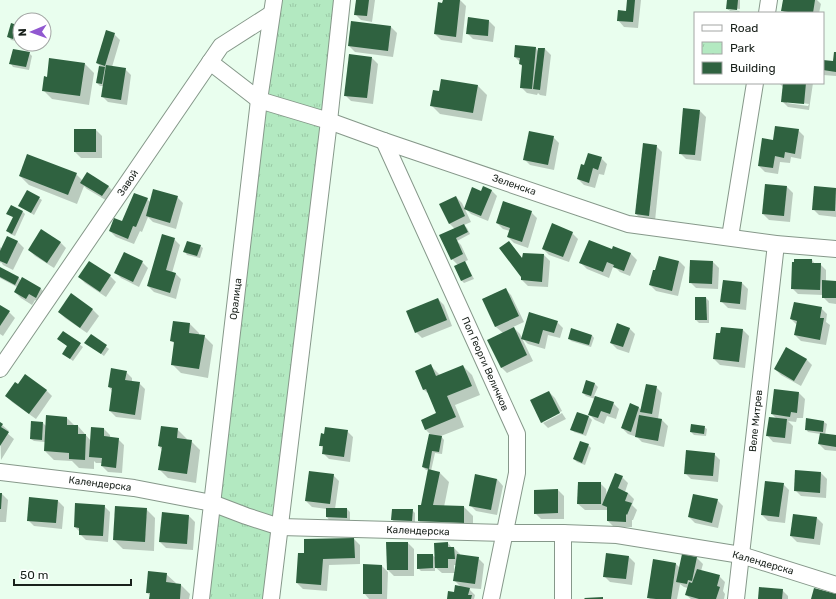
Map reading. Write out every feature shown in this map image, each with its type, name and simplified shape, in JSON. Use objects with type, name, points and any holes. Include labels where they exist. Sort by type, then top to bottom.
[{"type":"street","points":[[271,599],[329,121],[342,0]]},
{"type":"street","points":[[767,12],[769,0]]},
{"type":"street","name":"Завой","points":[[0,369],[221,46],[272,7]]},
{"type":"street","name":"Оралица","points":[[201,599],[259,100],[272,7]]},
{"type":"street","name":"Зеленска","points":[[210,62],[259,100],[329,121],[628,224],[776,244],[836,249]]},
{"type":"street","points":[[730,237],[755,84]]},
{"type":"street","name":"Поп Георги Величков","points":[[384,140],[517,434],[518,473],[491,599]]},
{"type":"street","name":"Веле Митрев","points":[[736,599],[776,244]]},
{"type":"street","name":"Календерска","points":[[0,472],[134,488],[212,503],[280,527],[617,535],[741,555],[836,585]]},
{"type":"street","points":[[563,533],[563,599]]},
{"type":"green space","points":[[274,0],[342,0],[271,599],[201,599]]},
{"type":"building","points":[[356,0],[369,0],[367,16],[354,15]]},
{"type":"building","points":[[443,0],[460,0],[456,37],[434,34],[438,2],[442,3]]},
{"type":"building","points":[[627,0],[635,0],[633,22],[617,21],[618,10],[626,11]]},
{"type":"building","points":[[727,0],[738,0],[737,10],[726,9]]},
{"type":"building","points":[[783,0],[815,0],[813,12],[781,11]]},
{"type":"building","points":[[468,17],[489,20],[488,36],[466,34]]},
{"type":"building","points":[[351,21],[391,26],[388,51],[348,46]]},
{"type":"building","points":[[11,23],[12,39],[7,37]]},
{"type":"building","points":[[106,30],[115,33],[105,66],[96,63]]},
{"type":"building","points":[[515,45],[536,47],[532,89],[520,88],[522,65],[519,64],[520,58],[514,57]]},
{"type":"building","points":[[538,48],[545,48],[540,90],[533,89]]},
{"type":"building","points":[[12,52],[30,52],[26,67],[9,64]]},
{"type":"building","points":[[834,52],[836,52],[836,72],[824,70],[824,60],[833,61]]},
{"type":"building","points":[[349,54],[372,57],[367,98],[344,96]]},
{"type":"building","points":[[49,58],[85,63],[80,96],[42,91],[44,76],[47,77]]},
{"type":"building","points":[[106,65],[126,68],[121,100],[101,97]]},
{"type":"building","points":[[99,66],[105,67],[102,84],[96,83]]},
{"type":"building","points":[[441,79],[478,85],[473,113],[430,106],[433,90],[439,91]]},
{"type":"building","points":[[783,84],[806,84],[804,104],[781,102]]},
{"type":"building","points":[[683,108],[700,110],[695,155],[679,154]]},
{"type":"building","points":[[775,126],[799,129],[795,154],[785,152],[784,158],[775,156],[773,168],[758,166],[762,138],[773,140]]},
{"type":"building","points":[[74,129],[96,129],[96,152],[74,152]]},
{"type":"building","points":[[529,131],[554,136],[548,165],[523,160]]},
{"type":"building","points":[[643,143],[657,145],[649,216],[635,214]]},
{"type":"building","points":[[588,153],[602,157],[598,170],[593,168],[589,183],[577,179],[581,164],[584,165]]},
{"type":"building","points":[[27,154],[77,173],[68,195],[19,176]]},
{"type":"building","points":[[87,172],[109,186],[102,196],[80,183]]},
{"type":"building","points":[[765,184],[787,186],[784,216],[762,214]]},
{"type":"building","points":[[483,186],[492,190],[481,216],[464,209],[472,187],[481,191]]},
{"type":"building","points":[[814,186],[836,188],[835,211],[812,210]]},
{"type":"building","points":[[153,189],[178,196],[170,223],[146,216]]},
{"type":"building","points":[[27,190],[40,197],[31,213],[18,206]]},
{"type":"building","points":[[134,193],[148,198],[136,227],[133,226],[128,239],[109,231],[114,218],[122,221]]},
{"type":"building","points":[[456,196],[465,216],[449,224],[439,204]]},
{"type":"building","points":[[503,201],[532,211],[522,242],[507,237],[510,228],[496,223]]},
{"type":"building","points":[[11,205],[23,211],[12,234],[6,231],[13,217],[6,214]]},
{"type":"building","points":[[552,223],[573,232],[563,257],[542,249]]},
{"type":"building","points":[[464,224],[468,232],[456,238],[463,254],[451,260],[439,235]]},
{"type":"building","points":[[41,229],[61,242],[47,263],[28,250]]},
{"type":"building","points":[[162,234],[175,238],[166,270],[176,273],[170,293],[147,286]]},
{"type":"building","points":[[7,236],[18,241],[7,264],[0,261],[0,251]]},
{"type":"building","points":[[589,240],[612,249],[613,246],[631,253],[624,271],[613,267],[614,265],[607,262],[603,272],[579,263]]},
{"type":"building","points":[[187,241],[201,245],[197,256],[183,252]]},
{"type":"building","points":[[509,241],[522,258],[523,253],[544,254],[542,282],[521,280],[521,277],[499,248]]},
{"type":"building","points":[[124,252],[143,261],[133,282],[114,273]]},
{"type":"building","points":[[659,256],[679,261],[672,291],[649,285]]},
{"type":"building","points":[[794,259],[812,259],[812,263],[821,263],[820,290],[791,289],[792,262],[794,262]]},
{"type":"building","points":[[690,260],[713,261],[712,284],[689,283]]},
{"type":"building","points":[[89,261],[111,275],[100,292],[78,277]]},
{"type":"building","points":[[465,261],[472,276],[461,281],[454,266]]},
{"type":"building","points":[[0,267],[19,277],[15,285],[0,277]]},
{"type":"building","points":[[22,277],[41,288],[36,298],[29,294],[26,299],[14,292]]},
{"type":"building","points":[[723,280],[742,282],[740,304],[720,302]]},
{"type":"building","points":[[822,280],[836,281],[836,298],[822,298]]},
{"type":"building","points":[[506,288],[519,316],[495,327],[482,299]]},
{"type":"building","points":[[71,293],[93,309],[80,328],[58,312]]},
{"type":"building","points":[[695,297],[706,297],[707,320],[695,320]]},
{"type":"building","points":[[438,298],[447,320],[415,333],[406,311]]},
{"type":"building","points":[[794,302],[822,307],[820,318],[824,318],[820,340],[794,335],[797,321],[790,319]]},
{"type":"building","points":[[0,305],[10,311],[0,326]]},
{"type":"building","points":[[529,312],[558,321],[554,333],[543,330],[539,344],[521,339]]},
{"type":"building","points":[[173,321],[190,323],[189,333],[205,335],[199,369],[171,365],[174,342],[170,341]]},
{"type":"building","points":[[617,323],[630,328],[623,347],[610,343]]},
{"type":"building","points":[[514,327],[527,355],[501,368],[487,340]]},
{"type":"building","points":[[721,327],[743,329],[739,362],[713,359],[716,333],[720,333]]},
{"type":"building","points":[[571,328],[592,335],[589,345],[568,339]]},
{"type":"building","points":[[63,331],[81,343],[70,359],[62,354],[67,346],[57,339]]},
{"type":"building","points":[[91,334],[107,345],[101,354],[84,343]]},
{"type":"building","points":[[786,347],[807,359],[794,381],[774,369]]},
{"type":"building","points":[[431,364],[436,376],[463,365],[472,386],[447,396],[456,417],[425,430],[421,420],[436,413],[426,389],[423,390],[415,371]]},
{"type":"building","points":[[111,368],[127,371],[125,380],[140,382],[135,415],[109,411],[112,388],[108,387]]},
{"type":"building","points":[[25,374],[47,390],[29,414],[5,396],[15,382],[18,384]]},
{"type":"building","points":[[586,380],[595,383],[591,396],[582,393]]},
{"type":"building","points":[[646,384],[657,386],[652,414],[640,412]]},
{"type":"building","points":[[774,389],[799,392],[797,413],[791,412],[790,417],[771,414]]},
{"type":"building","points":[[549,391],[560,413],[541,423],[530,400]]},
{"type":"building","points":[[595,396],[614,402],[610,414],[601,411],[598,418],[588,415]]},
{"type":"building","points":[[630,403],[639,407],[631,432],[621,428]]},
{"type":"building","points":[[577,412],[589,416],[583,434],[570,430]]},
{"type":"building","points":[[46,415],[67,417],[67,425],[78,425],[78,434],[86,434],[85,460],[69,459],[69,453],[44,451]]},
{"type":"building","points":[[639,415],[662,419],[658,441],[635,437]]},
{"type":"building","points":[[769,417],[787,419],[785,438],[766,436]]},
{"type":"building","points":[[806,418],[824,421],[823,432],[805,430]]},
{"type":"building","points":[[31,421],[43,422],[42,440],[30,439]]},
{"type":"building","points":[[0,422],[3,424],[1,427],[9,432],[0,446]]},
{"type":"building","points":[[691,424],[705,426],[704,434],[690,432]]},
{"type":"building","points":[[161,426],[178,428],[177,438],[192,440],[187,474],[158,470],[162,447],[158,446]]},
{"type":"building","points":[[91,427],[104,428],[104,436],[119,438],[116,468],[101,466],[102,458],[89,457]]},
{"type":"building","points":[[325,427],[348,430],[344,457],[322,454],[323,446],[319,446],[321,433],[324,434]]},
{"type":"building","points":[[820,433],[836,435],[836,447],[818,444]]},
{"type":"building","points":[[429,434],[442,436],[439,452],[432,451],[429,469],[422,467]]},
{"type":"building","points":[[580,441],[589,444],[582,463],[573,459]]},
{"type":"building","points":[[686,450],[715,453],[713,476],[684,474]]},
{"type":"building","points":[[428,469],[440,472],[433,505],[464,506],[464,523],[418,521],[418,505],[421,505]]},
{"type":"building","points":[[795,470],[821,472],[820,493],[794,491]]},
{"type":"building","points":[[309,471],[334,474],[330,504],[305,501]]},
{"type":"building","points":[[615,473],[623,476],[618,488],[628,493],[625,501],[632,503],[627,515],[626,514],[626,522],[607,521],[607,507],[602,505]]},
{"type":"building","points":[[475,474],[497,479],[491,510],[469,506]]},
{"type":"building","points":[[765,481],[784,483],[779,517],[761,515]]},
{"type":"building","points":[[578,482],[601,482],[601,504],[577,504]]},
{"type":"building","points":[[558,489],[558,513],[534,514],[534,490]]},
{"type":"building","points":[[0,493],[2,493],[1,509],[0,509]]},
{"type":"building","points":[[693,494],[718,499],[712,523],[688,517]]},
{"type":"building","points":[[29,497],[58,500],[56,523],[27,521]]},
{"type":"building","points":[[75,503],[105,505],[103,536],[79,535],[79,528],[74,527]]},
{"type":"building","points":[[115,506],[147,508],[145,542],[113,540]]},
{"type":"building","points":[[326,508],[347,508],[347,518],[326,517]]},
{"type":"building","points":[[392,509],[413,509],[412,521],[391,520]]},
{"type":"building","points":[[162,512],[189,515],[187,544],[159,542]]},
{"type":"building","points":[[793,514],[817,517],[814,539],[790,536]]},
{"type":"building","points":[[354,538],[355,558],[323,559],[321,585],[296,583],[298,553],[304,553],[304,539]]},
{"type":"building","points":[[386,542],[408,542],[408,570],[387,570]]},
{"type":"building","points":[[448,542],[448,547],[454,547],[455,559],[448,559],[448,568],[435,568],[434,543]]},
{"type":"building","points":[[606,553],[629,556],[626,579],[603,577]]},
{"type":"building","points":[[417,554],[433,554],[433,568],[417,569]]},
{"type":"building","points":[[457,554],[479,557],[475,584],[453,581]]},
{"type":"building","points":[[682,554],[697,557],[692,581],[688,580],[687,584],[676,582]]},
{"type":"building","points":[[653,559],[676,563],[671,599],[647,598]]},
{"type":"building","points":[[363,564],[382,565],[382,594],[363,594]]},
{"type":"building","points":[[697,569],[720,575],[717,586],[720,587],[716,599],[699,599],[685,595],[689,582],[692,583]]},
{"type":"building","points":[[148,571],[167,573],[166,582],[181,584],[180,599],[149,599],[150,593],[146,593]]},
{"type":"building","points":[[455,585],[470,588],[468,595],[472,595],[471,599],[447,599],[448,591],[454,592]]},
{"type":"building","points":[[759,587],[783,589],[782,599],[758,599]]},
{"type":"building","points":[[814,588],[836,594],[836,599],[811,599]]},
{"type":"building","points":[[603,597],[603,599],[584,598]]}]
